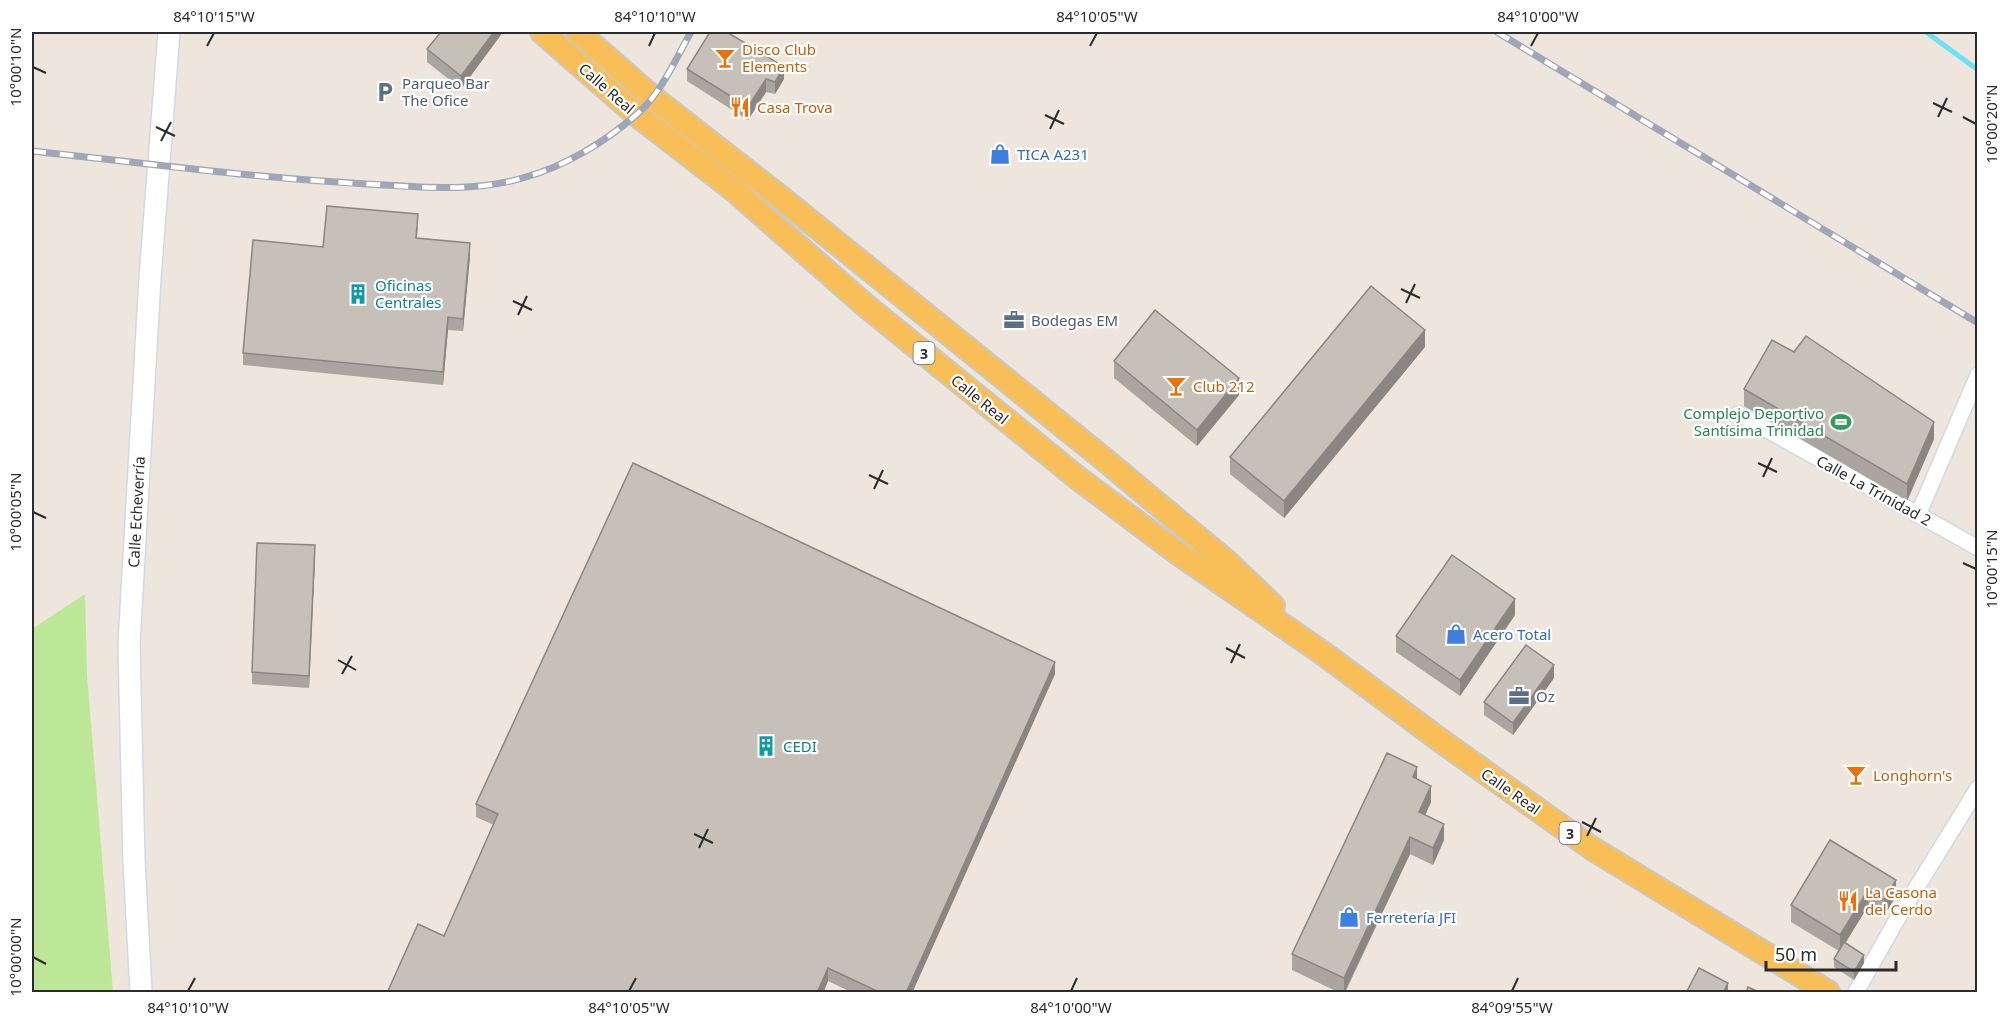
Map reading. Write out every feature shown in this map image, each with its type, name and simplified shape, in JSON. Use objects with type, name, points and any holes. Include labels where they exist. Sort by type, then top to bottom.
[{"type":"main road","name":"Calle Real","points":[[542,32],[637,115],[734,190],[865,306],[1079,479],[1197,567],[1324,654],[1593,849],[1828,993]]},
{"type":"main road","name":"Calle Real","points":[[578,32],[652,97],[780,197],[1227,562],[1324,654]]},
{"type":"main road","points":[[1047,413],[1062,439],[1079,479],[1100,481],[1159,506]]},
{"type":"street","name":"Calle Echeverría","points":[[141,993],[134,849],[129,644],[151,261],[169,32]]},
{"type":"street","points":[[1918,515],[1977,375]]},
{"type":"street","name":"Calle La Trinidad 2","points":[[1739,414],[1977,548]]},
{"type":"street","points":[[1856,993],[1899,916],[1977,788]]},
{"type":"green space","points":[[85,594],[87,675],[113,992],[32,992],[32,629]]},
{"type":"building","points":[[441,32],[494,32],[461,76],[427,49]]},
{"type":"building","name":"Disco Club Elements","points":[[710,32],[727,32],[784,67],[775,82],[766,79],[748,107],[687,69]]},
{"type":"building","name":"Oficinas Centrales","points":[[327,206],[418,214],[416,238],[470,243],[463,319],[448,317],[443,372],[243,353],[253,240],[323,247]]},
{"type":"building","points":[[1371,286],[1425,330],[1284,501],[1230,457]]},
{"type":"building","name":"Club 212","points":[[1155,310],[1239,378],[1197,430],[1114,361]]},
{"type":"building","name":"Complejo Deportivo Santísima Trinidad","points":[[1806,336],[1934,422],[1907,484],[1744,389],[1772,340],[1794,352]]},
{"type":"building","name":"CEDI","points":[[633,463],[1055,662],[906,993],[881,993],[828,968],[817,993],[387,993],[418,924],[444,936],[498,814],[476,804]]},
{"type":"building","points":[[257,543],[315,545],[309,676],[252,672]]},
{"type":"building","name":"Acero Total","points":[[1452,555],[1515,599],[1460,680],[1396,636]]},
{"type":"building","name":"Oz","points":[[1526,645],[1554,665],[1513,723],[1484,702]]},
{"type":"building","name":"Ferretería JFI","points":[[1387,753],[1417,767],[1413,777],[1431,786],[1419,812],[1444,824],[1433,848],[1410,837],[1344,978],[1292,954]]},
{"type":"building","name":"La Casona del Cerdo","points":[[1830,840],[1896,880],[1884,900],[1868,890],[1840,935],[1791,905]]},
{"type":"building","points":[[1844,942],[1864,955],[1854,972],[1834,959]]},
{"type":"building","points":[[1699,968],[1728,983],[1723,993],[1686,993]]},
{"type":"building","points":[[1748,987],[1761,993],[1746,993]]},
{"type":"waterway","points":[[1926,32],[1978,70]]},
{"type":"railway","points":[[32,151],[199,170],[325,181],[447,188],[507,182],[570,160],[598,144],[624,125],[653,97],[691,32]]},
{"type":"railway","points":[[1497,32],[1978,323]]},
{"type":"place","name":"Disco Club Elements","points":[[725,58]]},
{"type":"place","name":"Parqueo Bar The Ofice","points":[[385,92]]},
{"type":"place","name":"Casa Trova","points":[[740,107]]},
{"type":"place","name":"TICA A231","points":[[1000,154]]},
{"type":"place","name":"Oficinas Centrales","points":[[358,294]]},
{"type":"place","name":"Bodegas EM","points":[[1014,320]]},
{"type":"place","name":"Club 212","points":[[1176,386]]},
{"type":"place","name":"Complejo Deportivo Santísima Trinidad","points":[[1841,422]]},
{"type":"place","name":"Acero Total","points":[[1456,634]]},
{"type":"place","name":"Oz","points":[[1519,696]]},
{"type":"place","name":"CEDI","points":[[766,746]]},
{"type":"place","name":"Longhorn's","points":[[1856,775]]},
{"type":"place","name":"La Casona del Cerdo","points":[[1848,901]]},
{"type":"place","name":"Ferretería JFI","points":[[1349,917]]}]
